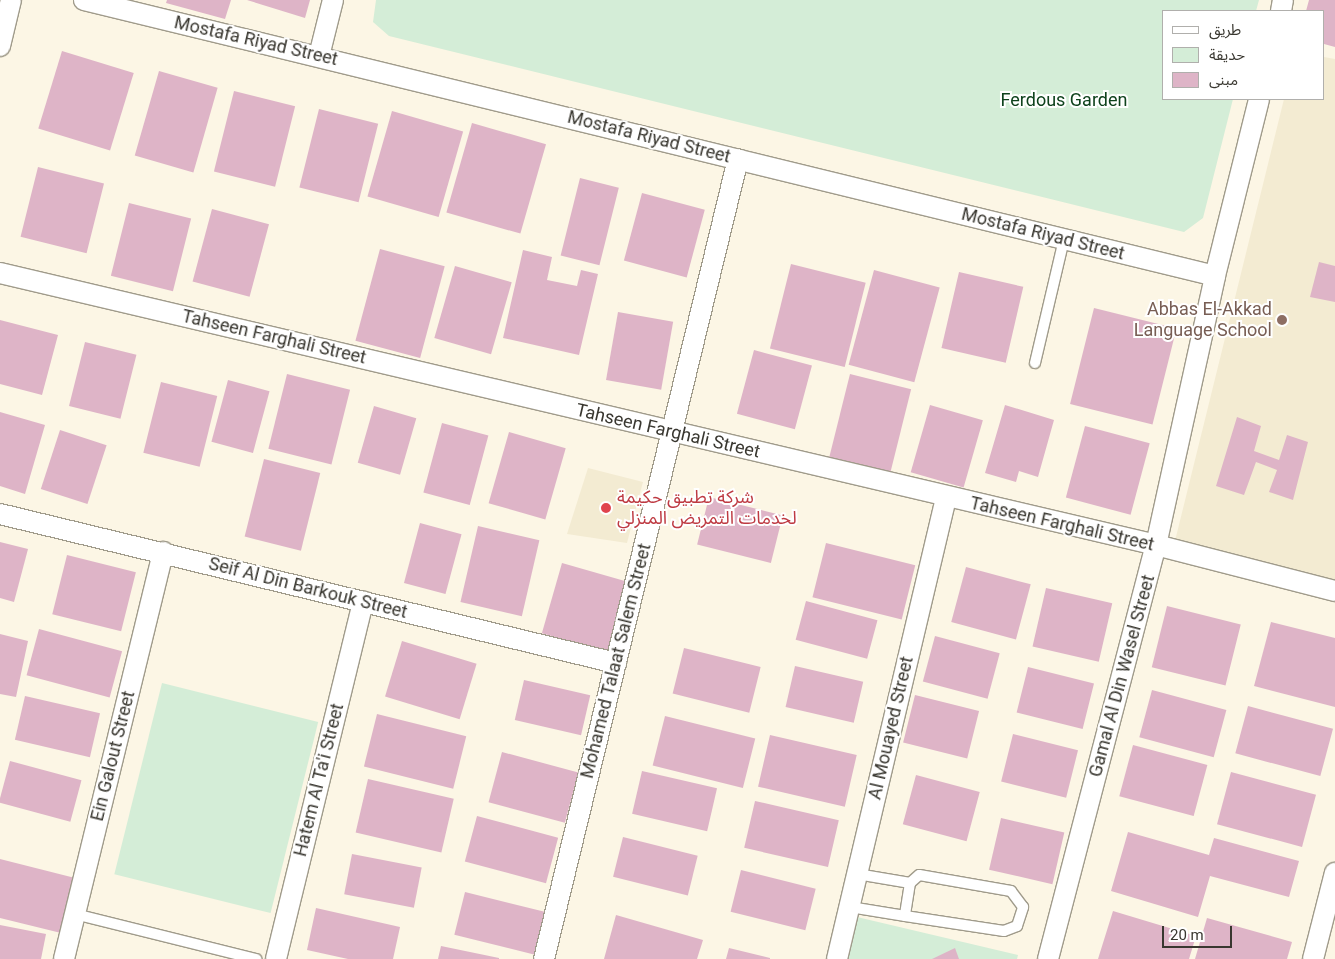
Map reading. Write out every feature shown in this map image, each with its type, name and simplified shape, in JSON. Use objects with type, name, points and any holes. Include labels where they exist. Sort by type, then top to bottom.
[{"type":"street","points":[[0,46],[11,0]]},
{"type":"street","name":"Mostafa Riyad Street","points":[[84,0],[1215,276]]},
{"type":"street","points":[[319,56],[333,0]]},
{"type":"street","name":"Gamal Al Din Wasel Street","points":[[1048,959],[1156,545],[1215,276],[1259,100]]},
{"type":"street","name":"Mohamed Talaat Salem Street","points":[[544,959],[738,159]]},
{"type":"street","name":"Tahseen Farghali Street","points":[[0,272],[946,497],[1156,545],[1335,591]]},
{"type":"street","name":"Al Mouayed Street","points":[[837,959],[946,497]]},
{"type":"street","name":"Seif Al Din Barkouk Street","points":[[0,514],[616,663]]},
{"type":"street","name":"Ein Galout Street","points":[[64,959],[163,552]]},
{"type":"street","name":"Hatem Al Ta'i Street","points":[[276,959],[363,601]]},
{"type":"street","points":[[1313,959],[1335,873]]},
{"type":"lane","points":[[1036,364],[1064,239]]},
{"type":"lane","points":[[857,874],[910,883]]},
{"type":"lane","points":[[850,907],[905,916],[1004,932],[1017,926],[1023,914],[1021,901],[1012,891],[918,875],[910,883],[905,916]]},
{"type":"lane","points":[[75,914],[256,959]]},
{"type":"shaded area","name":"Abbas El-Akkad Language School","points":[[1325,57],[1335,59],[1335,580],[1175,541],[1284,100],[1325,100]]},
{"type":"shaded area","name":"شركة تطبيق حكيمة لخدمات التمريض المنزلي","points":[[588,468],[643,482],[627,543],[567,534]]},
{"type":"green space","name":"Ferdous Garden","points":[[376,0],[1259,0],[1256,10],[1162,10],[1162,100],[1233,100],[1203,218],[1184,232],[389,36],[373,22]]},
{"type":"green space","points":[[162,683],[318,722],[271,913],[114,874]]},
{"type":"green space","points":[[857,917],[1018,955],[1017,959],[847,959]]},
{"type":"building","points":[[167,0],[231,0],[225,19],[166,3]]},
{"type":"building","points":[[247,0],[310,0],[305,18]]},
{"type":"building","points":[[1309,0],[1335,0],[1335,47],[1325,44],[1325,10],[1306,10]]},
{"type":"building","points":[[62,51],[134,73],[110,150],[38,128]]},
{"type":"building","points":[[159,71],[218,88],[193,172],[135,156]]},
{"type":"building","points":[[234,91],[295,106],[275,187],[214,172]]},
{"type":"building","points":[[319,109],[378,124],[359,202],[299,188]]},
{"type":"building","points":[[392,111],[463,131],[439,217],[367,197]]},
{"type":"building","points":[[472,123],[546,144],[520,234],[446,212]]},
{"type":"building","points":[[38,167],[104,183],[87,253],[21,237]]},
{"type":"building","points":[[580,178],[619,188],[599,265],[561,256]]},
{"type":"building","points":[[642,193],[705,210],[687,277],[624,261]]},
{"type":"building","points":[[129,203],[191,218],[173,291],[111,276]]},
{"type":"building","points":[[212,209],[269,224],[250,297],[193,281]]},
{"type":"building","points":[[380,249],[445,266],[420,358],[355,341]]},
{"type":"building","points":[[523,250],[552,257],[547,280],[577,286],[581,270],[598,274],[579,355],[503,338]]},
{"type":"building","points":[[1319,262],[1335,266],[1335,302],[1310,297]]},
{"type":"building","points":[[791,264],[866,283],[845,367],[770,348]]},
{"type":"building","points":[[455,266],[512,282],[491,354],[434,338]]},
{"type":"building","points":[[874,270],[940,288],[914,382],[849,365]]},
{"type":"building","points":[[959,272],[1023,287],[1006,363],[941,348]]},
{"type":"building","points":[[1094,308],[1176,329],[1153,425],[1070,404]]},
{"type":"building","points":[[618,312],[673,322],[661,390],[606,380]]},
{"type":"building","points":[[0,320],[58,335],[42,395],[0,384]]},
{"type":"building","points":[[85,342],[136,355],[120,419],[69,406]]},
{"type":"building","points":[[754,350],[812,366],[795,429],[737,414]]},
{"type":"building","points":[[287,374],[350,390],[331,464],[268,449]]},
{"type":"building","points":[[850,374],[911,389],[890,473],[829,457]]},
{"type":"building","points":[[228,380],[270,391],[253,453],[211,442]]},
{"type":"building","points":[[161,382],[217,396],[200,467],[143,453]]},
{"type":"building","points":[[930,405],[983,420],[964,487],[911,472]]},
{"type":"building","points":[[1005,405],[1054,420],[1038,477],[1019,471],[1016,482],[985,473]]},
{"type":"building","points":[[374,406],[416,418],[400,475],[358,463]]},
{"type":"building","points":[[0,412],[45,425],[25,494],[0,486]]},
{"type":"building","points":[[1237,417],[1261,426],[1254,451],[1279,460],[1287,435],[1308,442],[1293,500],[1269,492],[1277,470],[1256,462],[1244,495],[1216,486]]},
{"type":"building","points":[[442,423],[488,435],[470,505],[423,493]]},
{"type":"building","points":[[1085,426],[1150,443],[1131,515],[1066,497]]},
{"type":"building","points":[[60,430],[107,445],[87,504],[41,489]]},
{"type":"building","points":[[509,432],[566,448],[545,519],[489,503]]},
{"type":"building","points":[[264,459],[320,473],[301,551],[245,537]]},
{"type":"building","points":[[709,497],[783,515],[771,563],[697,545]]},
{"type":"building","points":[[420,523],[462,534],[445,594],[404,583]]},
{"type":"building","points":[[478,526],[539,540],[522,616],[460,602]]},
{"type":"building","points":[[0,542],[28,549],[14,602],[0,598]]},
{"type":"building","points":[[826,543],[915,565],[902,620],[812,597]]},
{"type":"building","points":[[67,555],[136,572],[121,631],[52,614]]},
{"type":"building","points":[[562,563],[628,582],[608,652],[542,633]]},
{"type":"building","points":[[966,567],[1031,584],[1016,639],[951,622]]},
{"type":"building","points":[[1046,588],[1112,603],[1099,662],[1033,646]]},
{"type":"building","points":[[806,601],[877,620],[867,659],[796,640]]},
{"type":"building","points":[[1167,606],[1241,624],[1226,686],[1152,667]]},
{"type":"building","points":[[1271,622],[1335,638],[1335,707],[1254,686]]},
{"type":"building","points":[[39,629],[122,651],[110,698],[27,675]]},
{"type":"building","points":[[0,634],[28,641],[16,697],[0,694]]},
{"type":"building","points":[[935,636],[1000,653],[988,699],[923,681]]},
{"type":"building","points":[[402,641],[477,664],[460,719],[385,696]]},
{"type":"building","points":[[684,648],[761,667],[749,713],[673,694]]},
{"type":"building","points":[[795,666],[863,682],[854,723],[786,707]]},
{"type":"building","points":[[1028,667],[1094,683],[1083,729],[1017,713]]},
{"type":"building","points":[[524,680],[590,695],[581,735],[515,720]]},
{"type":"building","points":[[1152,690],[1226,710],[1214,757],[1139,737]]},
{"type":"building","points":[[915,695],[979,711],[967,759],[903,743]]},
{"type":"building","points":[[25,696],[100,713],[90,757],[15,740]]},
{"type":"building","points":[[1248,706],[1333,729],[1320,776],[1235,753]]},
{"type":"building","points":[[377,714],[466,736],[453,789],[364,766]]},
{"type":"building","points":[[665,716],[755,738],[743,788],[653,765]]},
{"type":"building","points":[[1013,734],[1078,750],[1066,798],[1001,782]]},
{"type":"building","points":[[770,735],[857,755],[845,807],[758,787]]},
{"type":"building","points":[[1133,745],[1207,765],[1194,816],[1119,796]]},
{"type":"building","points":[[502,752],[578,772],[565,823],[489,802]]},
{"type":"building","points":[[10,761],[81,780],[70,822],[0,803]]},
{"type":"building","points":[[642,771],[717,788],[707,831],[632,814]]},
{"type":"building","points":[[1231,772],[1316,795],[1302,847],[1217,824]]},
{"type":"building","points":[[916,775],[980,792],[967,841],[903,824]]},
{"type":"building","points":[[368,779],[454,799],[441,852],[356,833]]},
{"type":"building","points":[[755,801],[839,820],[828,867],[744,848]]},
{"type":"building","points":[[477,816],[558,838],[546,883],[465,861]]},
{"type":"building","points":[[1001,818],[1064,833],[1052,884],[989,870]]},
{"type":"building","points":[[1128,832],[1209,855],[1214,838],[1299,861],[1289,897],[1210,876],[1198,917],[1111,891]]},
{"type":"building","points":[[623,837],[698,856],[688,895],[613,877]]},
{"type":"building","points":[[352,854],[422,868],[414,908],[344,894]]},
{"type":"building","points":[[0,859],[75,878],[61,933],[0,918]]},
{"type":"building","points":[[741,870],[816,889],[805,930],[731,912]]},
{"type":"building","points":[[465,892],[545,912],[534,955],[454,935]]},
{"type":"building","points":[[316,908],[400,927],[393,959],[348,959],[307,950]]},
{"type":"building","points":[[1113,911],[1196,936],[1189,959],[1098,959]]},
{"type":"building","points":[[616,915],[703,940],[697,959],[604,959]]},
{"type":"building","points":[[1207,918],[1292,942],[1287,959],[1195,959]]},
{"type":"building","points":[[0,925],[46,934],[41,959],[0,959]]},
{"type":"building","points":[[441,946],[499,958],[499,959],[438,959]]},
{"type":"building","points":[[729,948],[770,958],[770,959],[726,959]]},
{"type":"building","points":[[955,948],[959,959],[932,959]]},
{"type":"place","name":"Abbas El-Akkad Language School","points":[[1282,320]]},
{"type":"place","name":"شركة تطبيق حكيمة لخدمات التمريض المنزلي","points":[[606,508]]}]
